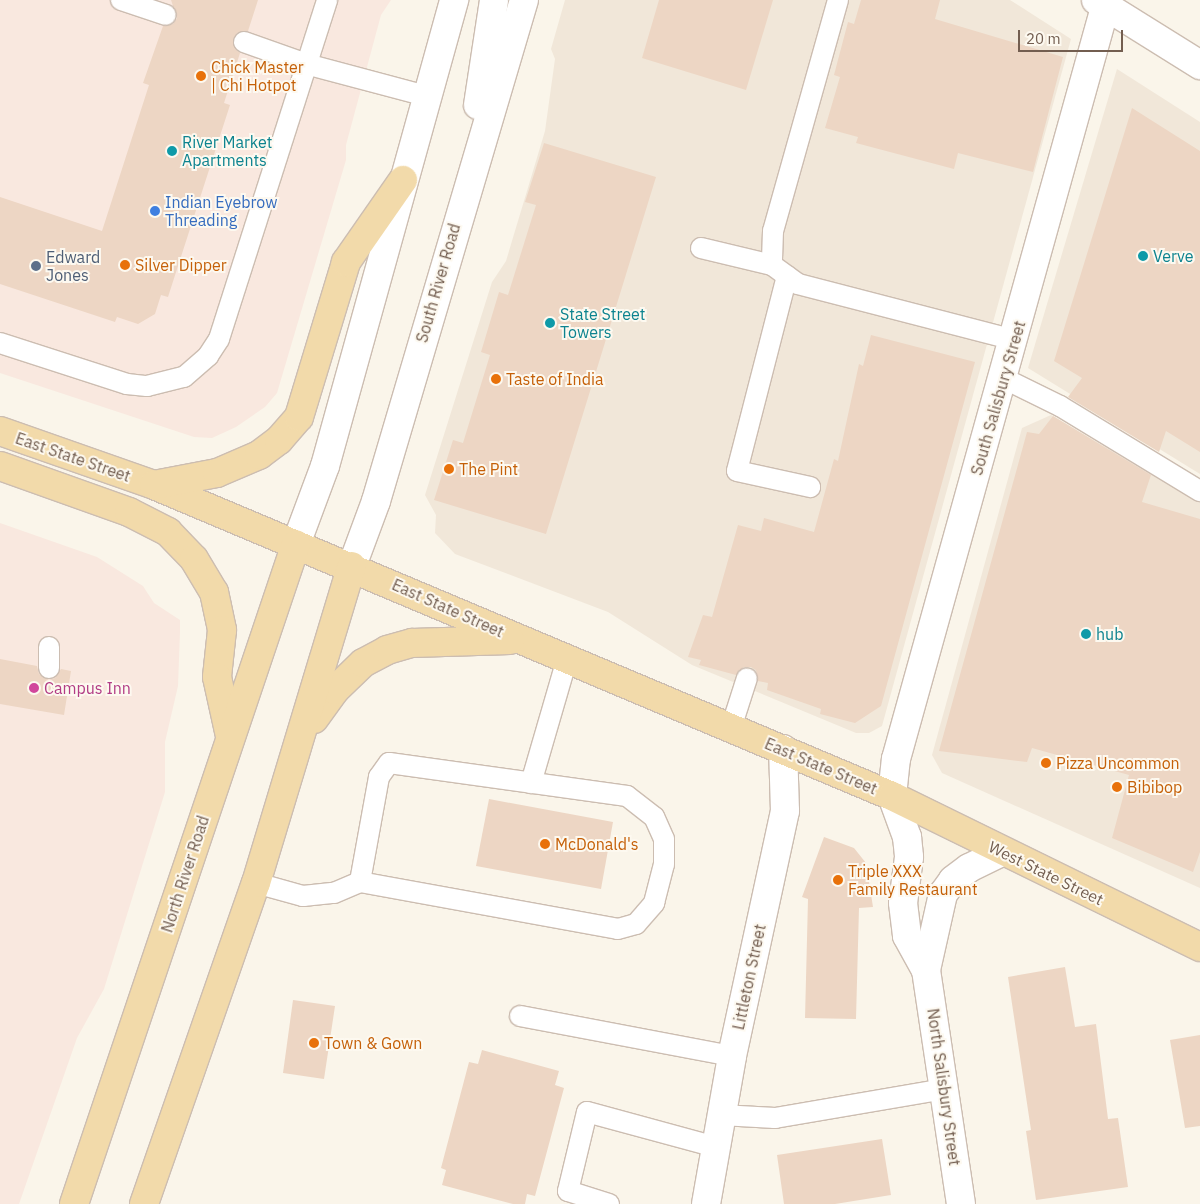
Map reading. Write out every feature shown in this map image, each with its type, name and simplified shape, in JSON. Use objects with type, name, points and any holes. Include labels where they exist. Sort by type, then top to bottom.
[{"type":"main road","points":[[154,484],[217,473],[259,455],[279,440],[299,417],[346,262],[403,180]]},
{"type":"main road","name":"East State Street","points":[[0,432],[154,484],[352,566],[521,640],[892,796]]},
{"type":"main road","points":[[0,466],[129,512],[168,532],[194,559],[214,592],[222,630],[217,678],[230,737]]},
{"type":"main road","name":"North River Road","points":[[74,1204],[134,1032],[230,737],[296,544]]},
{"type":"main road","points":[[144,1204],[256,883],[352,566]]},
{"type":"main road","points":[[301,737],[335,690],[362,664],[387,650],[412,642],[521,640]]},
{"type":"main road","name":"West State Street","points":[[892,796],[1002,852],[1200,947]]},
{"type":"street","points":[[296,544],[325,466],[454,0]]},
{"type":"street","points":[[467,184],[494,0]]},
{"type":"street","name":"South River Road","points":[[352,566],[376,501],[467,184],[524,0]]},
{"type":"street","points":[[1103,2],[1200,65]]},
{"type":"street","name":"South Salisbury Street","points":[[892,796],[896,759],[1014,340],[1103,2]]},
{"type":"street","name":"Littleton Street","points":[[706,1204],[732,1056],[785,811],[783,749]]},
{"type":"street","name":"North Salisbury Street","points":[[892,796],[907,837],[909,857],[903,902],[907,936],[926,970],[961,1204]]},
{"type":"street","name":"North Salisbury Street","points":[[926,970],[943,894],[952,880],[969,868],[1002,852]]},
{"type":"lane","points":[[121,0],[166,15]]},
{"type":"lane","points":[[0,343],[127,384],[147,386],[184,377],[208,356],[219,339],[327,0]]},
{"type":"lane","points":[[810,487],[737,471],[780,270],[774,232],[838,0]]},
{"type":"lane","points":[[244,42],[306,64],[426,96]]},
{"type":"lane","points":[[700,248],[780,270],[798,284],[1014,340]]},
{"type":"lane","points":[[1003,378],[1060,406],[1200,491]]},
{"type":"lane","points":[[48,647],[49,668]]},
{"type":"lane","points":[[531,783],[567,659]]},
{"type":"lane","points":[[731,728],[747,678]]},
{"type":"lane","points":[[256,883],[303,896],[334,893],[360,882],[618,929],[636,924],[654,903],[664,864],[664,839],[654,817],[627,796],[389,763],[378,777],[360,882]]},
{"type":"lane","points":[[520,1016],[732,1056]]},
{"type":"lane","points":[[721,1115],[775,1118],[944,1089]]},
{"type":"lane","points":[[609,1204],[568,1191],[587,1112],[716,1147]]},
{"type":"shaded area","points":[[0,0],[391,0],[381,15],[346,145],[346,160],[277,393],[265,407],[236,427],[212,438],[194,437],[0,373]]},
{"type":"shaded area","points":[[565,0],[1010,0],[1071,39],[882,726],[869,733],[856,733],[692,665],[608,612],[455,554],[435,533],[436,515],[425,495],[492,282],[506,261],[545,131],[555,59],[551,49]]},
{"type":"shaded area","name":"Verve","points":[[1117,69],[1200,122],[1200,474],[1028,368]]},
{"type":"shaded area","name":"hub","points":[[1051,415],[1200,503],[1200,888],[942,773],[932,755],[1022,428]]},
{"type":"shaded area","points":[[0,523],[97,557],[143,586],[154,603],[180,620],[178,686],[165,742],[165,792],[104,989],[77,1038],[19,1204],[0,1204]]},
{"type":"building","name":"River Market Apartments","points":[[171,0],[258,0],[248,31],[237,33],[233,39],[235,49],[240,53],[224,103],[230,105],[168,297],[161,295],[155,314],[138,324],[117,317],[115,322],[0,284],[0,197],[102,231],[149,85],[143,83],[163,26],[173,24],[177,18]]},
{"type":"building","points":[[659,0],[773,0],[746,90],[642,58]]},
{"type":"building","points":[[861,0],[940,0],[935,19],[1063,57],[1033,172],[958,153],[954,169],[856,143],[858,137],[825,128],[840,77],[834,75],[848,22],[854,24]]},
{"type":"building","name":"Verve","points":[[1132,108],[1200,151],[1200,452],[1166,431],[1159,452],[1068,397],[1082,378],[1054,361]]},
{"type":"building","name":"State Street Towers","points":[[544,143],[656,177],[546,534],[434,500],[453,440],[463,443],[490,355],[481,352],[499,292],[508,295],[536,205],[525,202]]},
{"type":"building","points":[[871,335],[975,362],[881,706],[855,723],[820,714],[821,709],[767,690],[768,683],[758,681],[756,670],[751,667],[744,667],[736,675],[699,665],[701,660],[688,657],[703,615],[712,617],[738,525],[761,531],[764,518],[814,532],[834,459],[838,461],[859,364],[863,366]]},
{"type":"building","name":"hub","points":[[1053,416],[1151,475],[1142,502],[1200,519],[1200,852],[1193,872],[1112,838],[1129,775],[1032,748],[1027,762],[939,751],[1027,432],[1039,434]]},
{"type":"building","name":"Campus Inn","points":[[0,659],[37,666],[39,674],[49,680],[55,678],[61,669],[71,671],[64,715],[0,704]]},
{"type":"building","name":"McDonald's","points":[[489,799],[613,822],[601,889],[476,866]]},
{"type":"building","points":[[824,837],[854,848],[866,863],[873,907],[859,908],[856,1019],[805,1018],[808,899],[802,897]]},
{"type":"building","points":[[1065,967],[1075,1027],[1096,1024],[1108,1119],[1118,1118],[1128,1187],[1036,1200],[1026,1131],[1031,1130],[1008,977]]},
{"type":"building","points":[[293,1000],[335,1006],[324,1079],[283,1073]]},
{"type":"building","points":[[1200,1035],[1200,1126],[1185,1128],[1170,1040]]},
{"type":"building","points":[[482,1050],[559,1071],[555,1085],[564,1088],[535,1196],[527,1194],[525,1204],[513,1204],[442,1185],[446,1170],[441,1168],[469,1062],[478,1064]]},
{"type":"building","points":[[882,1139],[891,1195],[835,1204],[784,1204],[777,1155]]},
{"type":"place","name":"Chick Master | Chi Hotpot","points":[[201,76]]},
{"type":"place","name":"River Market Apartments","points":[[172,151]]},
{"type":"place","name":"Indian Eyebrow Threading","points":[[155,211]]},
{"type":"place","name":"Verve","points":[[1143,256]]},
{"type":"place","name":"Silver Dipper","points":[[125,265]]},
{"type":"place","name":"Edward Jones","points":[[36,266]]},
{"type":"place","name":"State Street Towers","points":[[550,323]]},
{"type":"place","name":"Taste of India","points":[[496,379]]},
{"type":"place","name":"The Pint","points":[[449,469]]},
{"type":"place","name":"hub","points":[[1086,634]]},
{"type":"place","name":"Campus Inn","points":[[34,688]]},
{"type":"place","name":"Pizza Uncommon","points":[[1046,763]]},
{"type":"place","name":"Bibibop","points":[[1117,787]]},
{"type":"place","name":"McDonald's","points":[[545,844]]},
{"type":"place","name":"Triple XXX Family Restaurant","points":[[838,880]]},
{"type":"place","name":"Town & Gown","points":[[314,1043]]}]
